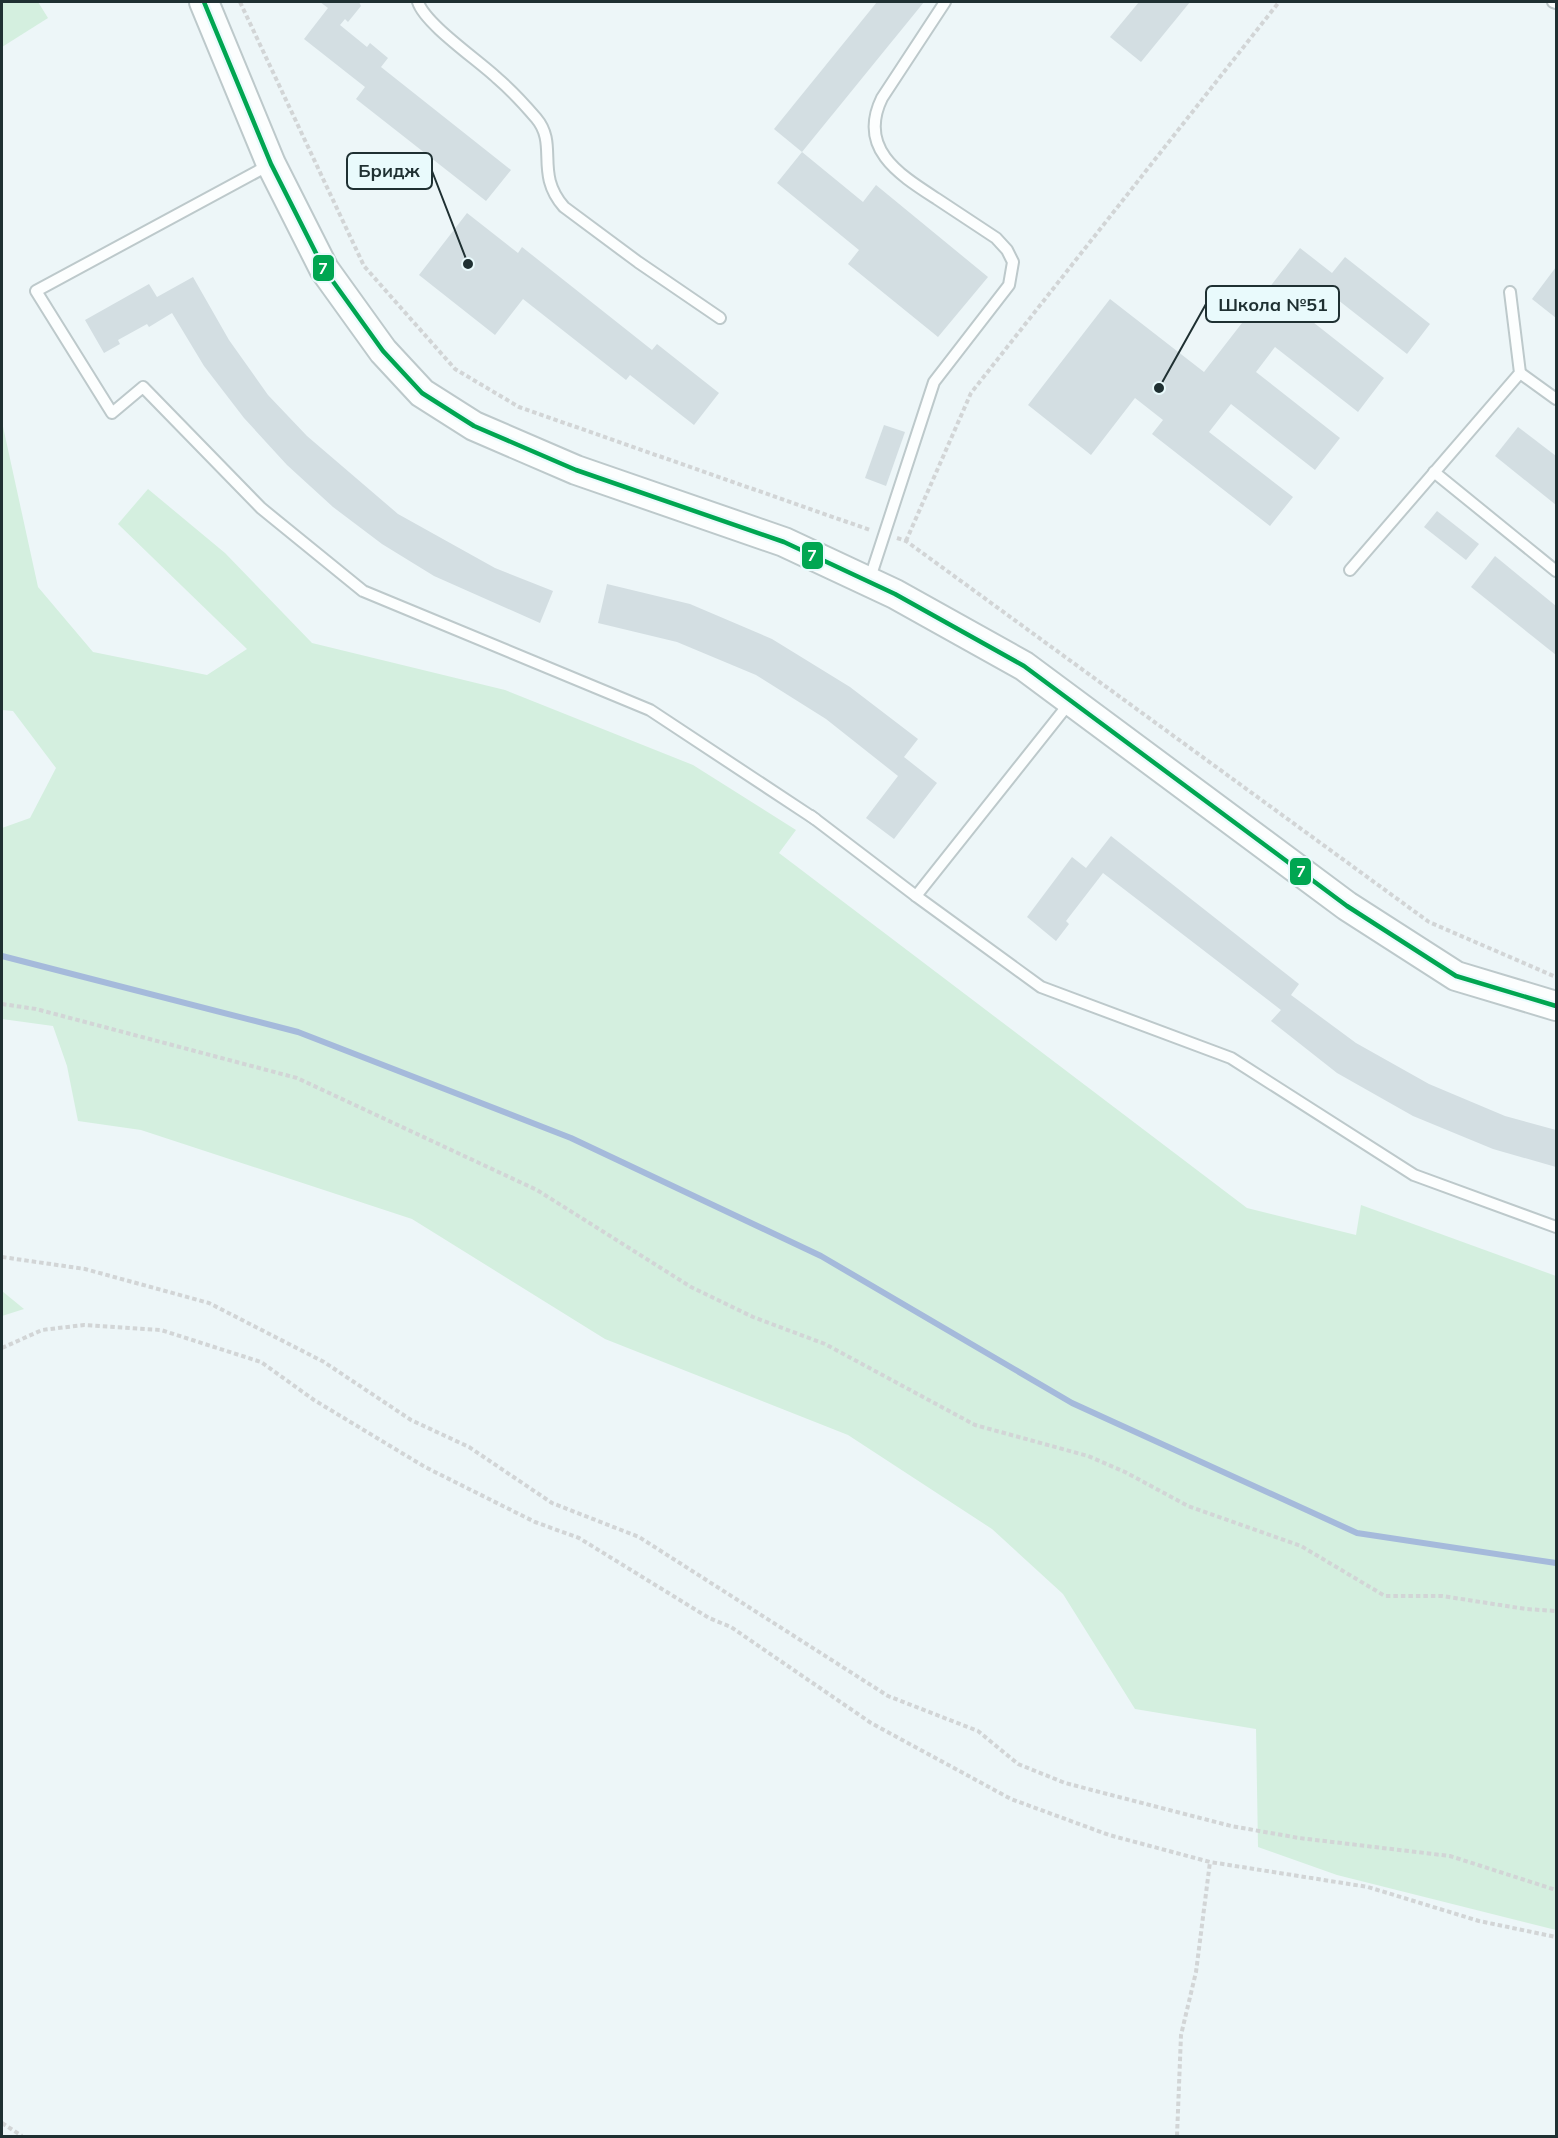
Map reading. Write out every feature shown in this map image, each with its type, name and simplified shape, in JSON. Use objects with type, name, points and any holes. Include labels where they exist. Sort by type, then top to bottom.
[{"type":"street","points":[[207,4],[271,164],[324,269],[383,351],[422,393],[474,426],[576,470],[784,542],[868,582],[1024,666],[1347,906],[1456,976],[1557,1006]]},
{"type":"lane","points":[[418,2],[429,19],[498,78],[544,127],[548,180],[564,207],[638,262],[720,318]]},
{"type":"lane","points":[[868,582],[934,381],[1009,285],[1013,262],[1007,250],[996,238],[892,167],[879,147],[873,128],[875,113],[882,98],[945,2]]},
{"type":"lane","points":[[271,164],[36,291],[112,413],[144,387],[261,508],[363,591],[650,710],[813,818],[1041,987],[1232,1058],[1414,1175],[1557,1227]]},
{"type":"lane","points":[[1510,292],[1520,373],[1557,399]]},
{"type":"lane","points":[[1350,570],[1520,373]]},
{"type":"lane","points":[[1434,472],[1557,571]]},
{"type":"lane","points":[[916,896],[1071,701]]},
{"type":"path","points":[[240,2],[364,266],[455,369],[519,407],[906,541],[1429,922],[1557,977]]},
{"type":"path","points":[[906,541],[971,393],[1279,2]]},
{"type":"path","points":[[2,1004],[36,1009],[297,1078],[537,1190],[691,1287],[753,1317],[825,1344],[975,1425],[1088,1456],[1125,1472],[1188,1506],[1301,1546],[1385,1596],[1442,1596],[1526,1609],[1557,1611]]},
{"type":"path","points":[[2,1257],[85,1269],[209,1303],[324,1362],[411,1420],[469,1447],[552,1503],[639,1538],[888,1696],[978,1731],[1018,1764],[1065,1783],[1232,1826],[1299,1838],[1450,1856],[1557,1890]]},
{"type":"path","points":[[2,1348],[42,1330],[84,1325],[161,1330],[261,1362],[314,1400],[425,1467],[534,1522],[579,1538],[709,1618],[731,1627],[871,1723],[1011,1799],[1109,1835],[1210,1862],[1368,1887],[1479,1921],[1557,1937]]},
{"type":"path","points":[[1177,2136],[1181,2035],[1196,1972],[1210,1862]]},
{"type":"path","points":[[2,2122],[22,2136]]},
{"type":"green space","points":[[2,2],[38,2],[48,18],[2,47]]},
{"type":"green space","points":[[2,422],[38,587],[93,652],[207,675],[247,649],[118,524],[148,489],[225,553],[312,643],[505,690],[693,765],[796,830],[779,853],[1247,1208],[1356,1235],[1361,1205],[1556,1276],[1556,1930],[1337,1875],[1258,1847],[1256,1729],[1135,1709],[1063,1594],[992,1529],[848,1435],[605,1339],[412,1219],[141,1130],[78,1121],[67,1066],[53,1026],[2,1019],[2,828],[30,818],[56,768],[13,711],[2,710]]},
{"type":"green space","points":[[2,1291],[24,1309],[2,1316]]},
{"type":"building","points":[[320,2],[359,2],[361,6],[348,22],[345,19],[340,25],[367,47],[370,43],[388,58],[381,67],[511,170],[486,201],[356,99],[365,87],[304,39],[328,8]]},
{"type":"building","points":[[877,2],[924,2],[802,152],[774,129]]},
{"type":"building","points":[[1139,2],[1190,2],[1141,62],[1110,37]]},
{"type":"building","points":[[802,152],[863,202],[876,185],[988,277],[938,337],[848,264],[859,250],[777,183]]},
{"type":"building","points":[[467,213],[518,253],[522,247],[652,350],[657,344],[719,393],[694,425],[630,375],[626,380],[523,299],[495,335],[419,275]]},
{"type":"building","points":[[1300,248],[1332,273],[1345,257],[1430,324],[1407,354],[1324,289],[1304,315],[1384,378],[1358,412],[1275,347],[1256,372],[1340,438],[1315,470],[1231,404],[1209,432],[1293,497],[1270,526],[1152,434],[1163,420],[1135,398],[1091,455],[1028,405],[1110,299],[1204,372]]},
{"type":"building","points":[[1556,267],[1556,318],[1532,299]]},
{"type":"building","points":[[193,277],[229,340],[268,395],[307,436],[398,514],[495,568],[553,591],[540,623],[434,576],[382,544],[333,507],[287,465],[244,418],[204,366],[172,313],[149,327],[147,324],[118,340],[120,344],[104,353],[85,320],[149,284],[157,297]]},
{"type":"building","points":[[884,425],[905,432],[886,486],[865,478]]},
{"type":"building","points":[[1518,427],[1556,456],[1556,505],[1495,456]]},
{"type":"building","points":[[1437,511],[1479,544],[1466,560],[1424,527]]},
{"type":"building","points":[[1495,556],[1556,606],[1556,655],[1471,587]]},
{"type":"building","points":[[607,584],[690,604],[772,639],[850,687],[918,739],[904,757],[937,783],[894,839],[866,818],[898,776],[826,719],[756,675],[677,642],[598,623]]},
{"type":"building","points":[[1111,836],[1299,984],[1291,995],[1356,1043],[1429,1084],[1505,1116],[1556,1130],[1556,1167],[1493,1149],[1413,1116],[1337,1073],[1271,1021],[1281,1010],[1103,873],[1066,921],[1069,924],[1056,941],[1027,917],[1072,857],[1086,868]]},
{"type":"waterway","points":[[2,956],[298,1032],[571,1138],[821,1256],[1072,1403],[1357,1533],[1556,1563]]},
{"type":"transit line","name":"7","points":[[204,2],[271,164],[324,269],[383,351],[422,393],[474,426],[576,470],[784,542],[895,594],[1024,666],[1347,906],[1456,976],[1556,1006]]},
{"type":"place","name":"Бридж","points":[[468,264]]},
{"type":"place","name":"Школа №51","points":[[1159,388]]}]
